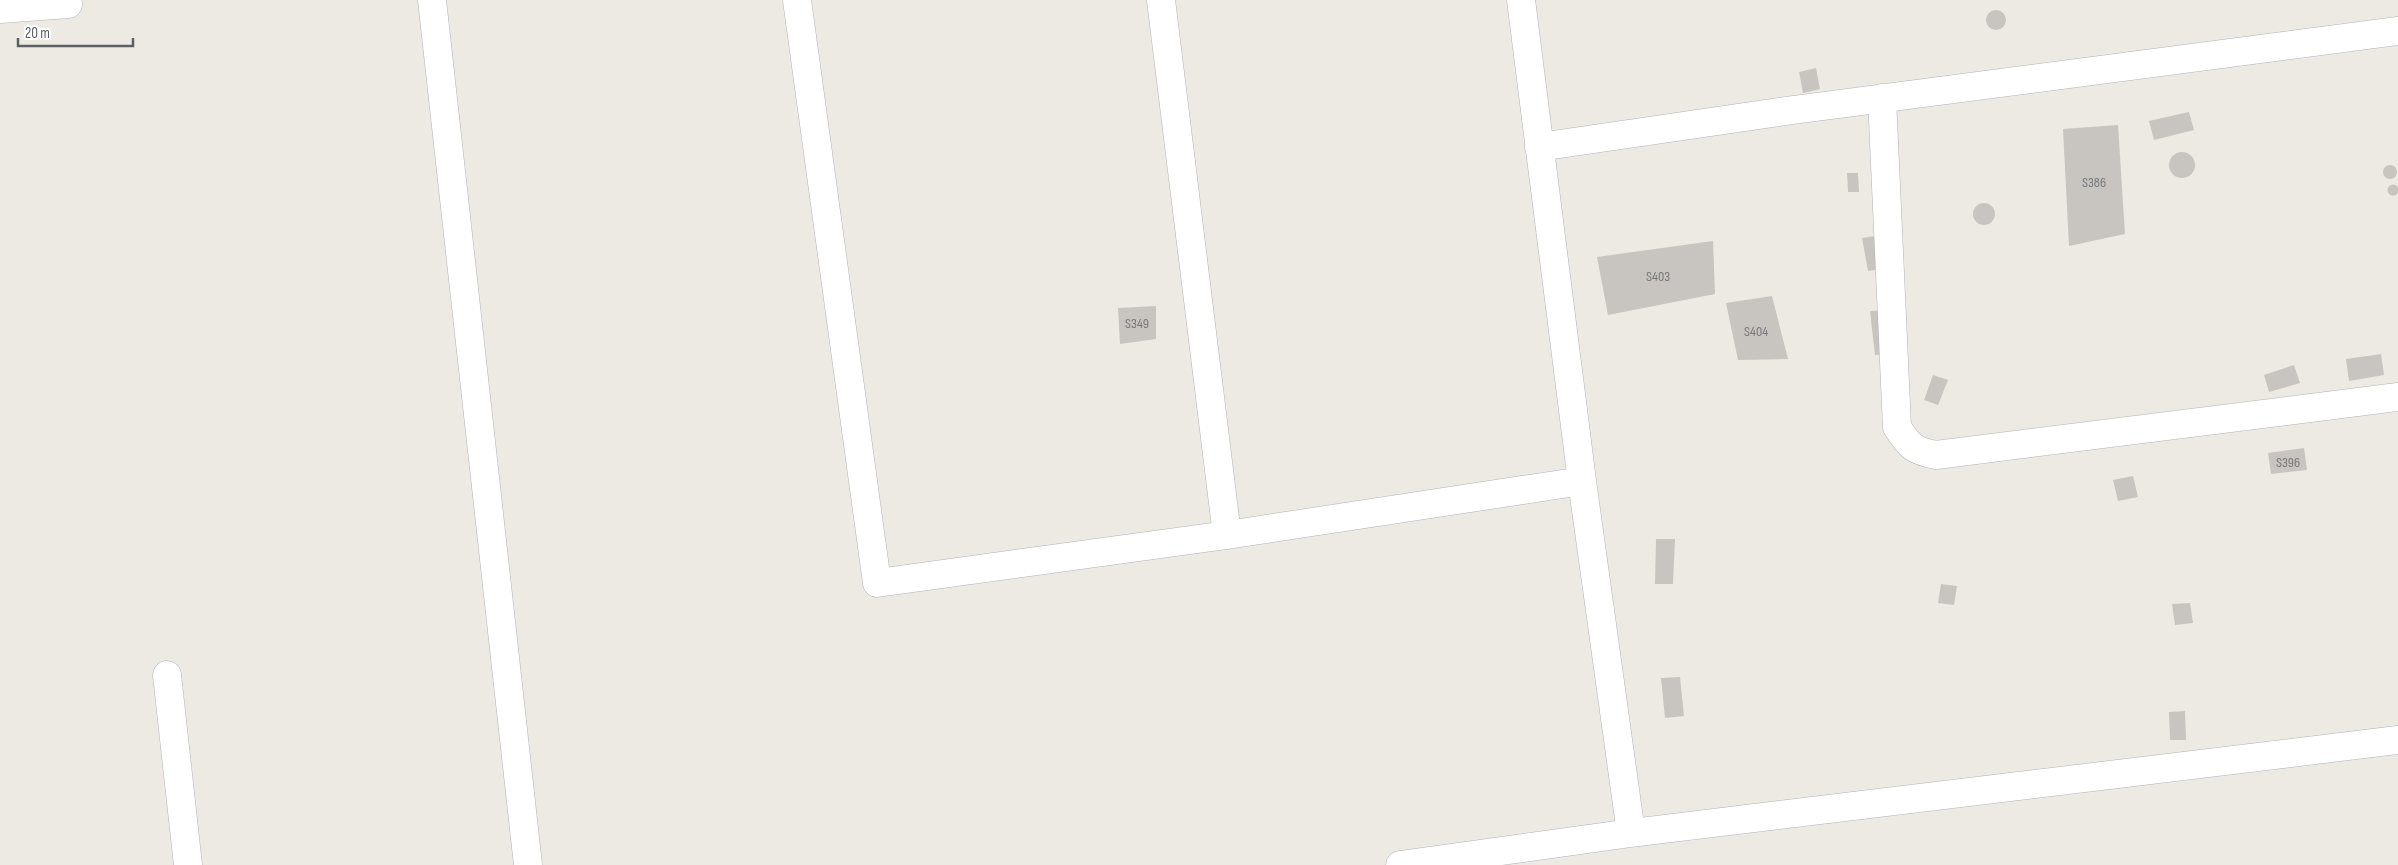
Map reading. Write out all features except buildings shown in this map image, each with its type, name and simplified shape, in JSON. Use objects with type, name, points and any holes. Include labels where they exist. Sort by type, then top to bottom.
[{"type":"street","points":[[432,0],[528,865]]},
{"type":"street","points":[[796,0],[877,583],[1227,535],[1582,481]]},
{"type":"street","points":[[1160,0],[1227,535]]},
{"type":"street","points":[[1521,0],[1582,481],[1630,833]]},
{"type":"street","points":[[0,10],[68,4]]},
{"type":"street","points":[[1539,147],[1882,98],[2398,31]]},
{"type":"street","points":[[1882,98],[1897,427],[1906,441],[1918,452],[1936,455],[2398,397]]},
{"type":"street","points":[[167,675],[188,865]]},
{"type":"street","points":[[1400,865],[1630,833],[2398,740]]}]
